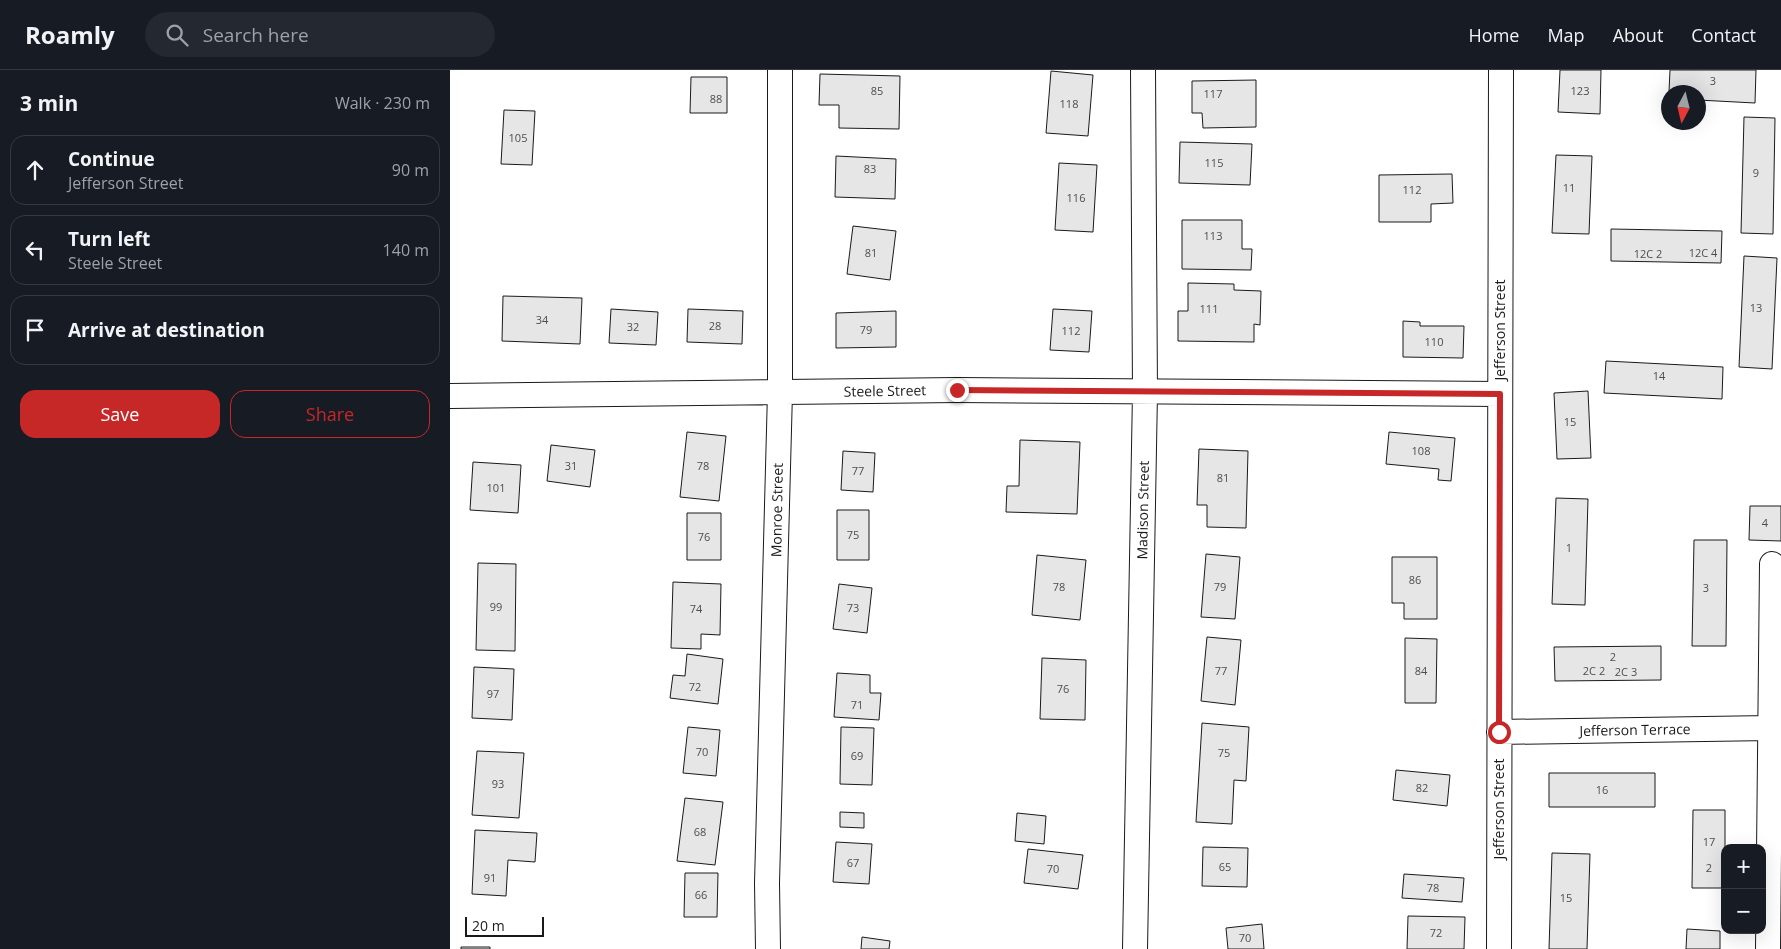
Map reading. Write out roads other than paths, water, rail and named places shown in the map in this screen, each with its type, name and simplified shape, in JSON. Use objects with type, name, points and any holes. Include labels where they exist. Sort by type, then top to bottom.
[{"type":"street","name":"Monroe Street","points":[[768,949],[767,883],[780,392],[780,70]]},
{"type":"street","name":"Madison Street","points":[[1135,949],[1145,392],[1143,70]]},
{"type":"street","name":"Jefferson Street","points":[[1499,949],[1500,70]]},
{"type":"street","name":"Steele Street","points":[[450,396],[957,390],[1500,394]]},
{"type":"street","points":[[1768,949],[1772,564]]},
{"type":"street","name":"Jefferson Terrace","points":[[1499,732],[1770,728]]}]
